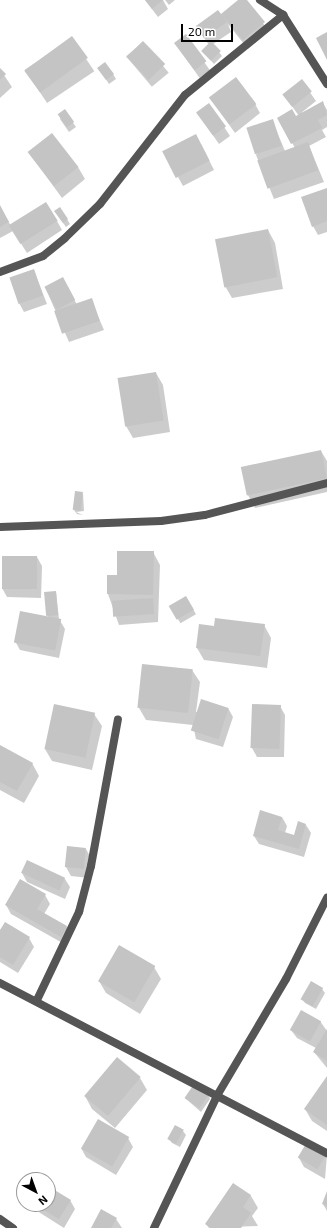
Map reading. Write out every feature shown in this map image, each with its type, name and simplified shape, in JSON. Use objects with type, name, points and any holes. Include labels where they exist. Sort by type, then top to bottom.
[{"type":"street","points":[[260,0],[283,15],[327,84]]},
{"type":"street","points":[[0,272],[43,256],[66,238],[100,204],[185,95],[283,15]]},
{"type":"street","points":[[0,527],[161,521],[205,515],[327,483]]},
{"type":"street","points":[[37,1000],[79,912],[91,866],[118,719]]},
{"type":"street","points":[[154,1228],[218,1094],[286,979],[327,898]]},
{"type":"street","points":[[0,983],[37,1000],[218,1094],[327,1153]]},
{"type":"street","points":[[0,1219],[13,1228]]},
{"type":"building","points":[[145,0],[163,0],[152,9]]},
{"type":"building","points":[[238,0],[247,0],[265,22],[243,40],[222,15],[227,22],[204,38],[196,26],[218,10],[221,14]]},
{"type":"building","points":[[327,32],[327,60],[316,38]]},
{"type":"building","points":[[186,34],[206,61],[194,70],[174,43]]},
{"type":"building","points":[[72,36],[88,58],[40,93],[24,71]]},
{"type":"building","points":[[143,41],[165,64],[149,80],[126,57]]},
{"type":"building","points":[[211,41],[221,51],[211,61],[201,51]]},
{"type":"building","points":[[105,62],[114,74],[106,80],[97,68]]},
{"type":"building","points":[[0,68],[6,74],[0,80]]},
{"type":"building","points":[[236,77],[256,104],[229,125],[209,97]]},
{"type":"building","points":[[302,79],[312,92],[292,107],[282,94]]},
{"type":"building","points":[[323,101],[327,115],[318,120],[322,128],[291,144],[277,118],[292,109],[296,116]]},
{"type":"building","points":[[209,103],[226,126],[213,136],[196,112]]},
{"type":"building","points":[[65,109],[74,122],[67,127],[58,114]]},
{"type":"building","points":[[273,119],[282,146],[255,154],[246,128]]},
{"type":"building","points":[[52,133],[78,167],[54,186],[28,152]]},
{"type":"building","points":[[196,134],[210,161],[176,178],[162,151]]},
{"type":"building","points":[[308,142],[318,170],[268,189],[257,160]]},
{"type":"building","points":[[327,188],[327,221],[312,227],[301,197]]},
{"type":"building","points":[[46,202],[58,221],[20,244],[9,225]]},
{"type":"building","points":[[0,205],[9,222],[0,227]]},
{"type":"building","points":[[60,207],[68,219],[63,223],[54,211]]},
{"type":"building","points":[[268,229],[277,277],[224,287],[215,239]]},
{"type":"building","points":[[34,269],[43,295],[19,304],[9,277]]},
{"type":"building","points":[[63,277],[75,300],[57,310],[44,287]]},
{"type":"building","points":[[92,298],[100,321],[62,334],[54,311]]},
{"type":"building","points":[[156,372],[164,420],[125,426],[117,378]]},
{"type":"building","points":[[321,450],[327,478],[247,495],[241,467]]},
{"type":"building","points":[[75,491],[83,492],[81,511],[73,510]]},
{"type":"building","points":[[117,551],[154,551],[153,595],[107,594],[107,575],[117,575]]},
{"type":"building","points":[[2,556],[37,556],[37,589],[2,589]]},
{"type":"building","points":[[56,591],[58,615],[46,616],[44,592]]},
{"type":"building","points":[[186,596],[194,610],[177,620],[169,606]]},
{"type":"building","points":[[153,598],[154,614],[113,617],[112,601]]},
{"type":"building","points":[[20,611],[61,619],[55,650],[14,642]]},
{"type":"building","points":[[215,618],[265,624],[260,656],[196,648],[199,624],[214,626]]},
{"type":"building","points":[[142,664],[193,669],[188,713],[137,708]]},
{"type":"building","points":[[201,699],[229,708],[218,739],[191,730]]},
{"type":"building","points":[[54,704],[95,713],[86,758],[44,749]]},
{"type":"building","points":[[252,704],[281,705],[279,749],[250,748]]},
{"type":"building","points":[[0,745],[33,763],[17,791],[0,782]]},
{"type":"building","points":[[260,810],[282,817],[278,830],[294,835],[298,821],[306,824],[299,849],[253,836]]},
{"type":"building","points":[[67,846],[86,848],[84,869],[65,867]]},
{"type":"building","points":[[27,860],[65,878],[59,890],[21,873]]},
{"type":"building","points":[[20,879],[46,894],[37,909],[67,926],[61,937],[5,905]]},
{"type":"building","points":[[5,922],[30,937],[13,965],[0,957],[0,930]]},
{"type":"building","points":[[119,945],[155,966],[134,1002],[98,981]]},
{"type":"building","points":[[311,981],[323,988],[313,1006],[300,999]]},
{"type":"building","points":[[301,1010],[321,1021],[310,1041],[290,1030]]},
{"type":"building","points":[[327,1029],[327,1061],[313,1052]]},
{"type":"building","points":[[117,1057],[141,1077],[108,1116],[84,1096]]},
{"type":"building","points":[[327,1076],[327,1125],[304,1109]]},
{"type":"building","points":[[194,1084],[209,1094],[199,1108],[184,1098]]},
{"type":"building","points":[[98,1119],[129,1137],[112,1166],[81,1148]]},
{"type":"building","points":[[175,1125],[184,1130],[176,1144],[167,1139]]},
{"type":"building","points":[[307,1142],[327,1154],[317,1169],[298,1157]]},
{"type":"building","points":[[233,1183],[251,1195],[243,1207],[251,1213],[241,1228],[211,1228],[205,1224]]},
{"type":"building","points":[[56,1191],[71,1200],[59,1219],[47,1212],[56,1212]]},
{"type":"building","points":[[327,1191],[327,1206],[322,1204]]},
{"type":"building","points":[[101,1209],[117,1218],[111,1228],[91,1228]]}]
